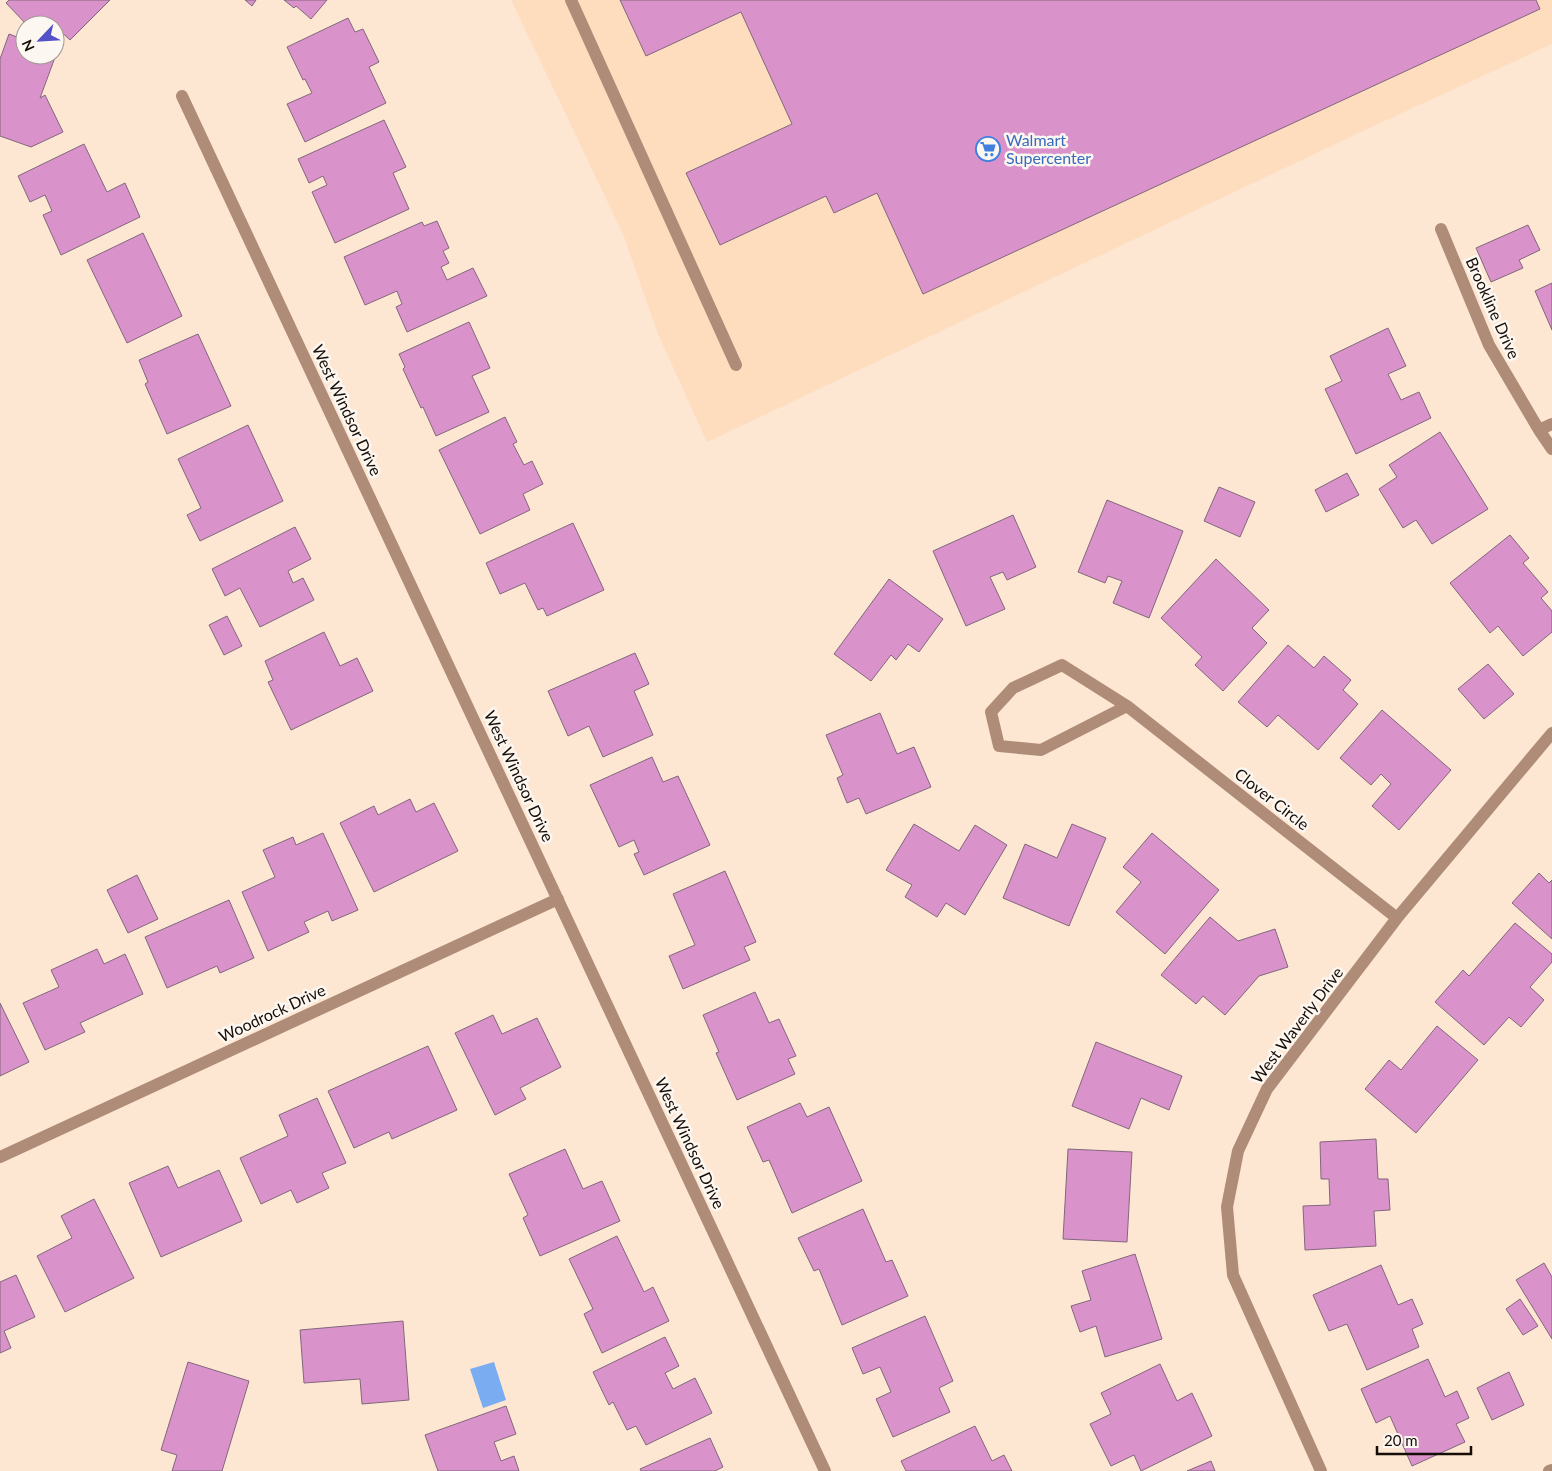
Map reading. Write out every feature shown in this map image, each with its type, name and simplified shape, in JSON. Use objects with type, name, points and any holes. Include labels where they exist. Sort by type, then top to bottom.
[{"type":"street","points":[[572,0],[736,365]]},
{"type":"street","name":"West Windsor Drive","points":[[182,96],[825,1471]]},
{"type":"street","name":"Brookline Drive","points":[[1441,229],[1489,345],[1552,449]]},
{"type":"street","points":[[1539,430],[1552,424]]},
{"type":"street","name":"Clover Circle","points":[[1127,706],[1041,750],[999,746],[991,712],[1013,688],[1062,665],[1127,706],[1397,918]]},
{"type":"street","name":"West Waverly Drive","points":[[1321,1471],[1234,1274],[1227,1207],[1238,1151],[1267,1089],[1397,918],[1552,733]]},
{"type":"street","name":"Woodrock Drive","points":[[0,1157],[558,899]]},
{"type":"shaded area","points":[[511,0],[1552,0],[1552,44],[1367,129],[707,442],[658,334],[623,234]]},
{"type":"water","points":[[494,1362],[506,1400],[483,1408],[470,1369]]},
{"type":"building","points":[[9,0],[110,0],[70,40],[65,35],[65,15],[17,15],[6,3]]},
{"type":"building","points":[[245,0],[256,0],[252,6]]},
{"type":"building","points":[[284,0],[327,0],[311,19],[296,6],[294,8]]},
{"type":"building","name":"Walmart Supercenter","points":[[620,0],[1536,0],[1540,9],[923,294],[877,193],[834,213],[826,196],[720,245],[686,173],[792,124],[741,12],[646,56]]},
{"type":"building","points":[[348,18],[355,32],[363,29],[379,62],[369,67],[386,103],[305,142],[287,104],[312,93],[305,79],[303,80],[287,47]]},
{"type":"building","points":[[9,34],[15,36],[15,65],[52,65],[40,98],[45,95],[63,132],[31,147],[0,136],[0,59]]},
{"type":"building","points":[[384,120],[406,167],[393,173],[409,209],[335,243],[312,192],[327,185],[323,176],[309,183],[298,159]]},
{"type":"building","points":[[84,144],[107,192],[125,183],[140,217],[61,255],[43,215],[52,211],[45,195],[30,202],[18,176]]},
{"type":"building","points":[[437,221],[449,248],[443,251],[449,263],[441,267],[447,280],[473,268],[487,296],[407,332],[396,307],[402,304],[397,291],[365,305],[344,257],[422,222],[424,226]]},
{"type":"building","points":[[1528,225],[1540,250],[1519,260],[1523,268],[1491,282],[1476,248]]},
{"type":"building","points":[[143,233],[182,316],[127,343],[87,260]]},
{"type":"building","points":[[1552,283],[1552,330],[1535,291]]},
{"type":"building","points":[[469,322],[490,368],[472,376],[489,412],[436,436],[403,369],[405,367],[399,354]]},
{"type":"building","points":[[1388,328],[1406,366],[1388,374],[1401,400],[1419,392],[1431,418],[1356,454],[1325,389],[1342,381],[1330,356]]},
{"type":"building","points":[[198,334],[231,406],[167,434],[145,384],[148,382],[139,360]]},
{"type":"building","points":[[505,417],[517,442],[513,444],[524,465],[532,461],[543,484],[523,494],[530,510],[480,534],[439,450]]},
{"type":"building","points":[[248,425],[283,501],[200,541],[187,515],[201,508],[178,459]]},
{"type":"building","points":[[1440,432],[1488,509],[1432,544],[1416,520],[1403,528],[1379,489],[1397,477],[1389,465]]},
{"type":"building","points":[[1347,473],[1359,495],[1326,512],[1315,490]]},
{"type":"building","points":[[1219,487],[1255,502],[1240,537],[1204,521]]},
{"type":"building","points":[[1107,500],[1183,531],[1149,618],[1113,603],[1122,581],[1108,576],[1105,583],[1078,572]]},
{"type":"building","points":[[1013,515],[1036,567],[1007,580],[1003,572],[990,577],[1005,609],[966,626],[933,551]]},
{"type":"building","points":[[573,523],[604,590],[547,616],[543,608],[538,610],[525,583],[500,594],[486,563]]},
{"type":"building","points":[[295,527],[311,559],[288,571],[293,583],[303,578],[314,600],[260,627],[240,588],[225,596],[212,569]]},
{"type":"building","points":[[1510,535],[1529,558],[1523,563],[1548,592],[1541,598],[1552,611],[1552,632],[1523,656],[1498,626],[1490,633],[1450,583]]},
{"type":"building","points":[[1216,559],[1269,610],[1252,628],[1267,643],[1223,691],[1195,665],[1202,657],[1161,618]]},
{"type":"building","points":[[889,579],[943,619],[919,652],[908,644],[896,660],[891,655],[871,681],[834,654]]},
{"type":"building","points":[[227,616],[242,646],[224,655],[209,625]]},
{"type":"building","points":[[324,632],[340,666],[357,658],[373,691],[291,730],[268,682],[273,680],[265,661]]},
{"type":"building","points":[[1288,645],[1314,668],[1324,656],[1351,680],[1343,690],[1358,704],[1318,750],[1278,715],[1267,727],[1238,702]]},
{"type":"building","points":[[635,653],[649,684],[634,691],[653,735],[603,757],[589,726],[568,736],[548,691]]},
{"type":"building","points":[[1488,664],[1514,694],[1484,719],[1458,689]]},
{"type":"building","points":[[1382,710],[1451,770],[1399,830],[1372,806],[1391,784],[1381,774],[1371,785],[1340,758]]},
{"type":"building","points":[[880,713],[897,754],[914,747],[931,787],[866,814],[859,798],[847,803],[837,778],[843,775],[826,735]]},
{"type":"building","points":[[652,757],[663,782],[678,776],[710,845],[644,875],[634,854],[639,852],[634,840],[619,847],[590,785]]},
{"type":"building","points":[[410,799],[416,812],[434,803],[458,851],[374,892],[340,823],[374,806],[378,815]]},
{"type":"building","points":[[914,824],[959,851],[975,825],[1007,845],[965,915],[946,903],[937,917],[905,897],[912,885],[886,870]]},
{"type":"building","points":[[1072,824],[1106,838],[1069,926],[1003,898],[1025,844],[1057,858]]},
{"type":"building","points":[[323,833],[358,910],[332,921],[328,911],[304,922],[309,932],[268,951],[242,892],[275,877],[263,850],[293,837],[296,845]]},
{"type":"building","points":[[1152,833],[1219,890],[1165,954],[1116,912],[1141,882],[1123,867]]},
{"type":"building","points":[[725,871],[756,942],[744,947],[750,960],[683,989],[669,956],[695,945],[673,894]]},
{"type":"building","points":[[1539,873],[1549,883],[1552,880],[1552,939],[1512,903]]},
{"type":"building","points":[[137,875],[158,919],[128,933],[107,890]]},
{"type":"building","points":[[229,900],[254,958],[220,973],[217,966],[167,988],[145,937]]},
{"type":"building","points":[[1210,917],[1238,941],[1275,929],[1288,967],[1259,976],[1225,1015],[1203,996],[1196,1004],[1161,975]]},
{"type":"building","points":[[1515,923],[1552,954],[1552,962],[1530,987],[1544,1000],[1521,1027],[1509,1017],[1484,1045],[1435,1002],[1463,970],[1469,976]]},
{"type":"building","points":[[97,949],[104,964],[125,954],[143,994],[80,1023],[85,1032],[45,1050],[23,1003],[59,987],[51,970]]},
{"type":"building","points":[[755,992],[769,1023],[779,1019],[796,1056],[788,1059],[795,1074],[737,1100],[716,1053],[719,1052],[703,1015]]},
{"type":"building","points":[[0,1003],[29,1062],[0,1076]]},
{"type":"building","points":[[493,1015],[502,1034],[537,1018],[561,1067],[520,1088],[526,1099],[495,1115],[455,1033]]},
{"type":"building","points":[[1437,1026],[1478,1060],[1416,1133],[1365,1089],[1389,1060],[1401,1070]]},
{"type":"building","points":[[1096,1042],[1182,1076],[1169,1110],[1141,1098],[1129,1129],[1072,1106]]},
{"type":"building","points":[[428,1046],[457,1110],[392,1139],[389,1132],[354,1148],[328,1091]]},
{"type":"building","points":[[317,1098],[346,1163],[322,1173],[329,1188],[297,1203],[291,1190],[261,1204],[240,1158],[288,1136],[279,1115]]},
{"type":"building","points":[[800,1103],[807,1117],[829,1107],[862,1181],[792,1213],[769,1160],[763,1162],[747,1127]]},
{"type":"building","points":[[1376,1139],[1378,1179],[1388,1179],[1390,1210],[1374,1211],[1376,1246],[1305,1250],[1303,1206],[1330,1205],[1329,1179],[1321,1179],[1320,1142]]},
{"type":"building","points":[[565,1149],[583,1189],[602,1181],[620,1221],[540,1256],[523,1218],[528,1215],[509,1174]]},
{"type":"building","points":[[1068,1149],[1132,1152],[1127,1242],[1063,1239]]},
{"type":"building","points":[[168,1166],[178,1188],[219,1170],[242,1221],[161,1257],[129,1183]]},
{"type":"building","points":[[94,1199],[134,1278],[65,1312],[37,1256],[72,1238],[61,1216]]},
{"type":"building","points":[[863,1209],[886,1262],[892,1260],[908,1296],[842,1325],[819,1269],[814,1271],[798,1238]]},
{"type":"building","points":[[617,1236],[644,1292],[653,1287],[669,1321],[602,1353],[584,1314],[593,1309],[569,1259]]},
{"type":"building","points":[[1135,1254],[1162,1339],[1105,1357],[1096,1326],[1080,1332],[1071,1306],[1091,1300],[1082,1271]]},
{"type":"building","points":[[1544,1263],[1552,1277],[1552,1339],[1516,1280]]},
{"type":"building","points":[[1381,1265],[1398,1305],[1412,1299],[1423,1324],[1412,1329],[1419,1347],[1367,1370],[1347,1324],[1329,1331],[1313,1295]]},
{"type":"building","points":[[16,1275],[35,1317],[4,1331],[11,1348],[0,1353],[0,1282]]},
{"type":"building","points":[[1520,1299],[1538,1326],[1523,1335],[1506,1309]]},
{"type":"building","points":[[925,1316],[953,1381],[939,1388],[950,1412],[893,1437],[876,1399],[891,1392],[880,1367],[863,1374],[852,1348]]},
{"type":"building","points":[[403,1321],[409,1400],[362,1404],[360,1379],[304,1383],[300,1330]]},
{"type":"building","points":[[665,1337],[679,1366],[665,1373],[673,1389],[695,1378],[712,1413],[646,1445],[636,1426],[627,1430],[613,1402],[609,1405],[593,1372]]},
{"type":"building","points":[[1428,1359],[1445,1397],[1457,1391],[1469,1418],[1456,1424],[1465,1442],[1412,1466],[1390,1416],[1376,1423],[1361,1389]]},
{"type":"building","points":[[188,1362],[249,1381],[222,1471],[172,1471],[177,1455],[161,1450]]},
{"type":"building","points":[[1160,1364],[1177,1401],[1192,1393],[1212,1436],[1141,1471],[1134,1455],[1111,1466],[1090,1424],[1111,1414],[1101,1393]]},
{"type":"building","points":[[1509,1372],[1524,1405],[1492,1420],[1477,1388]]},
{"type":"building","points":[[506,1406],[516,1434],[494,1442],[501,1461],[514,1456],[519,1471],[438,1471],[425,1435]]},
{"type":"building","points":[[975,1426],[992,1461],[1004,1455],[1012,1471],[906,1471],[901,1461]]},
{"type":"building","points":[[710,1438],[723,1467],[715,1471],[641,1471],[640,1469]]},
{"type":"building","points":[[1211,1461],[1215,1471],[1187,1471]]},
{"type":"place","name":"Walmart Supercenter","points":[[988,149]]}]
